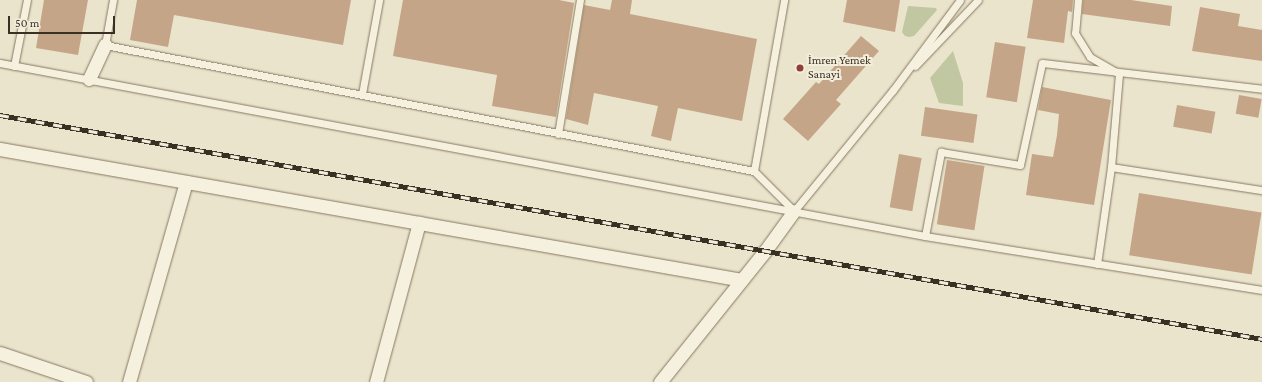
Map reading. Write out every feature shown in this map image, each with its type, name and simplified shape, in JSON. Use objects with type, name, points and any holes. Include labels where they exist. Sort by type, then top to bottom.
[{"type":"street","points":[[89,79],[105,45]]},
{"type":"street","points":[[0,149],[742,280]]},
{"type":"street","points":[[129,382],[186,182]]},
{"type":"street","points":[[660,382],[742,280],[794,211]]},
{"type":"street","points":[[376,382],[419,223]]},
{"type":"street","points":[[0,353],[53,377],[86,382]]},
{"type":"lane","points":[[14,66],[27,0]]},
{"type":"lane","points":[[113,0],[105,45],[754,171],[794,211]]},
{"type":"lane","points":[[362,94],[379,0]]},
{"type":"lane","points":[[558,134],[580,0]]},
{"type":"lane","points":[[754,171],[784,0]]},
{"type":"lane","points":[[794,211],[893,90],[960,0]]},
{"type":"lane","points":[[893,90],[978,0]]},
{"type":"lane","points":[[1078,0],[1075,33],[1090,57],[1119,74]]},
{"type":"lane","points":[[0,63],[925,236],[1262,290]]},
{"type":"lane","points":[[925,236],[941,152],[1020,165],[1042,63],[1119,74],[1235,85],[1262,90]]},
{"type":"lane","points":[[1097,264],[1111,167],[1119,74]]},
{"type":"lane","points":[[1111,167],[1262,190]]},
{"type":"green space","points":[[908,6],[936,8],[937,10],[914,36],[909,37],[905,36],[902,32]]},
{"type":"green space","points":[[953,51],[963,83],[963,106],[939,103],[930,78]]},
{"type":"building","points":[[44,0],[88,0],[78,55],[36,48]]},
{"type":"building","points":[[137,0],[351,0],[343,45],[174,15],[168,47],[130,40]]},
{"type":"building","points":[[403,0],[559,0],[574,3],[556,117],[492,106],[497,75],[393,56]]},
{"type":"building","points":[[612,0],[632,0],[630,14],[757,39],[742,121],[678,108],[671,141],[651,136],[658,106],[594,93],[588,125],[566,119],[584,5],[610,10]]},
{"type":"building","points":[[847,0],[900,0],[895,32],[843,22]]},
{"type":"building","points":[[1033,0],[1073,0],[1072,12],[1068,11],[1064,43],[1027,38]]},
{"type":"building","points":[[1083,0],[1131,0],[1172,6],[1170,26],[1082,14]]},
{"type":"building","points":[[1200,7],[1240,14],[1238,26],[1262,30],[1262,61],[1192,51]]},
{"type":"building","points":[[861,36],[879,51],[836,100],[841,104],[808,141],[783,119],[816,82],[819,84]]},
{"type":"building","points":[[995,42],[1026,47],[1017,102],[986,97]]},
{"type":"building","points":[[1042,87],[1111,100],[1094,205],[1026,195],[1032,154],[1053,157],[1057,135],[1059,114],[1038,110]]},
{"type":"building","points":[[1239,95],[1262,99],[1258,118],[1236,114]]},
{"type":"building","points":[[1177,105],[1215,112],[1212,133],[1173,127]]},
{"type":"building","points":[[925,107],[977,114],[973,143],[921,136]]},
{"type":"building","points":[[899,154],[922,158],[912,211],[890,207]]},
{"type":"building","points":[[947,160],[985,166],[974,230],[937,224]]},
{"type":"building","points":[[1139,193],[1261,212],[1252,275],[1129,255]]},
{"type":"railway","points":[[0,115],[1262,339]]},
{"type":"place","name":"İmren Yemek Sanayi","points":[[800,68]]}]
